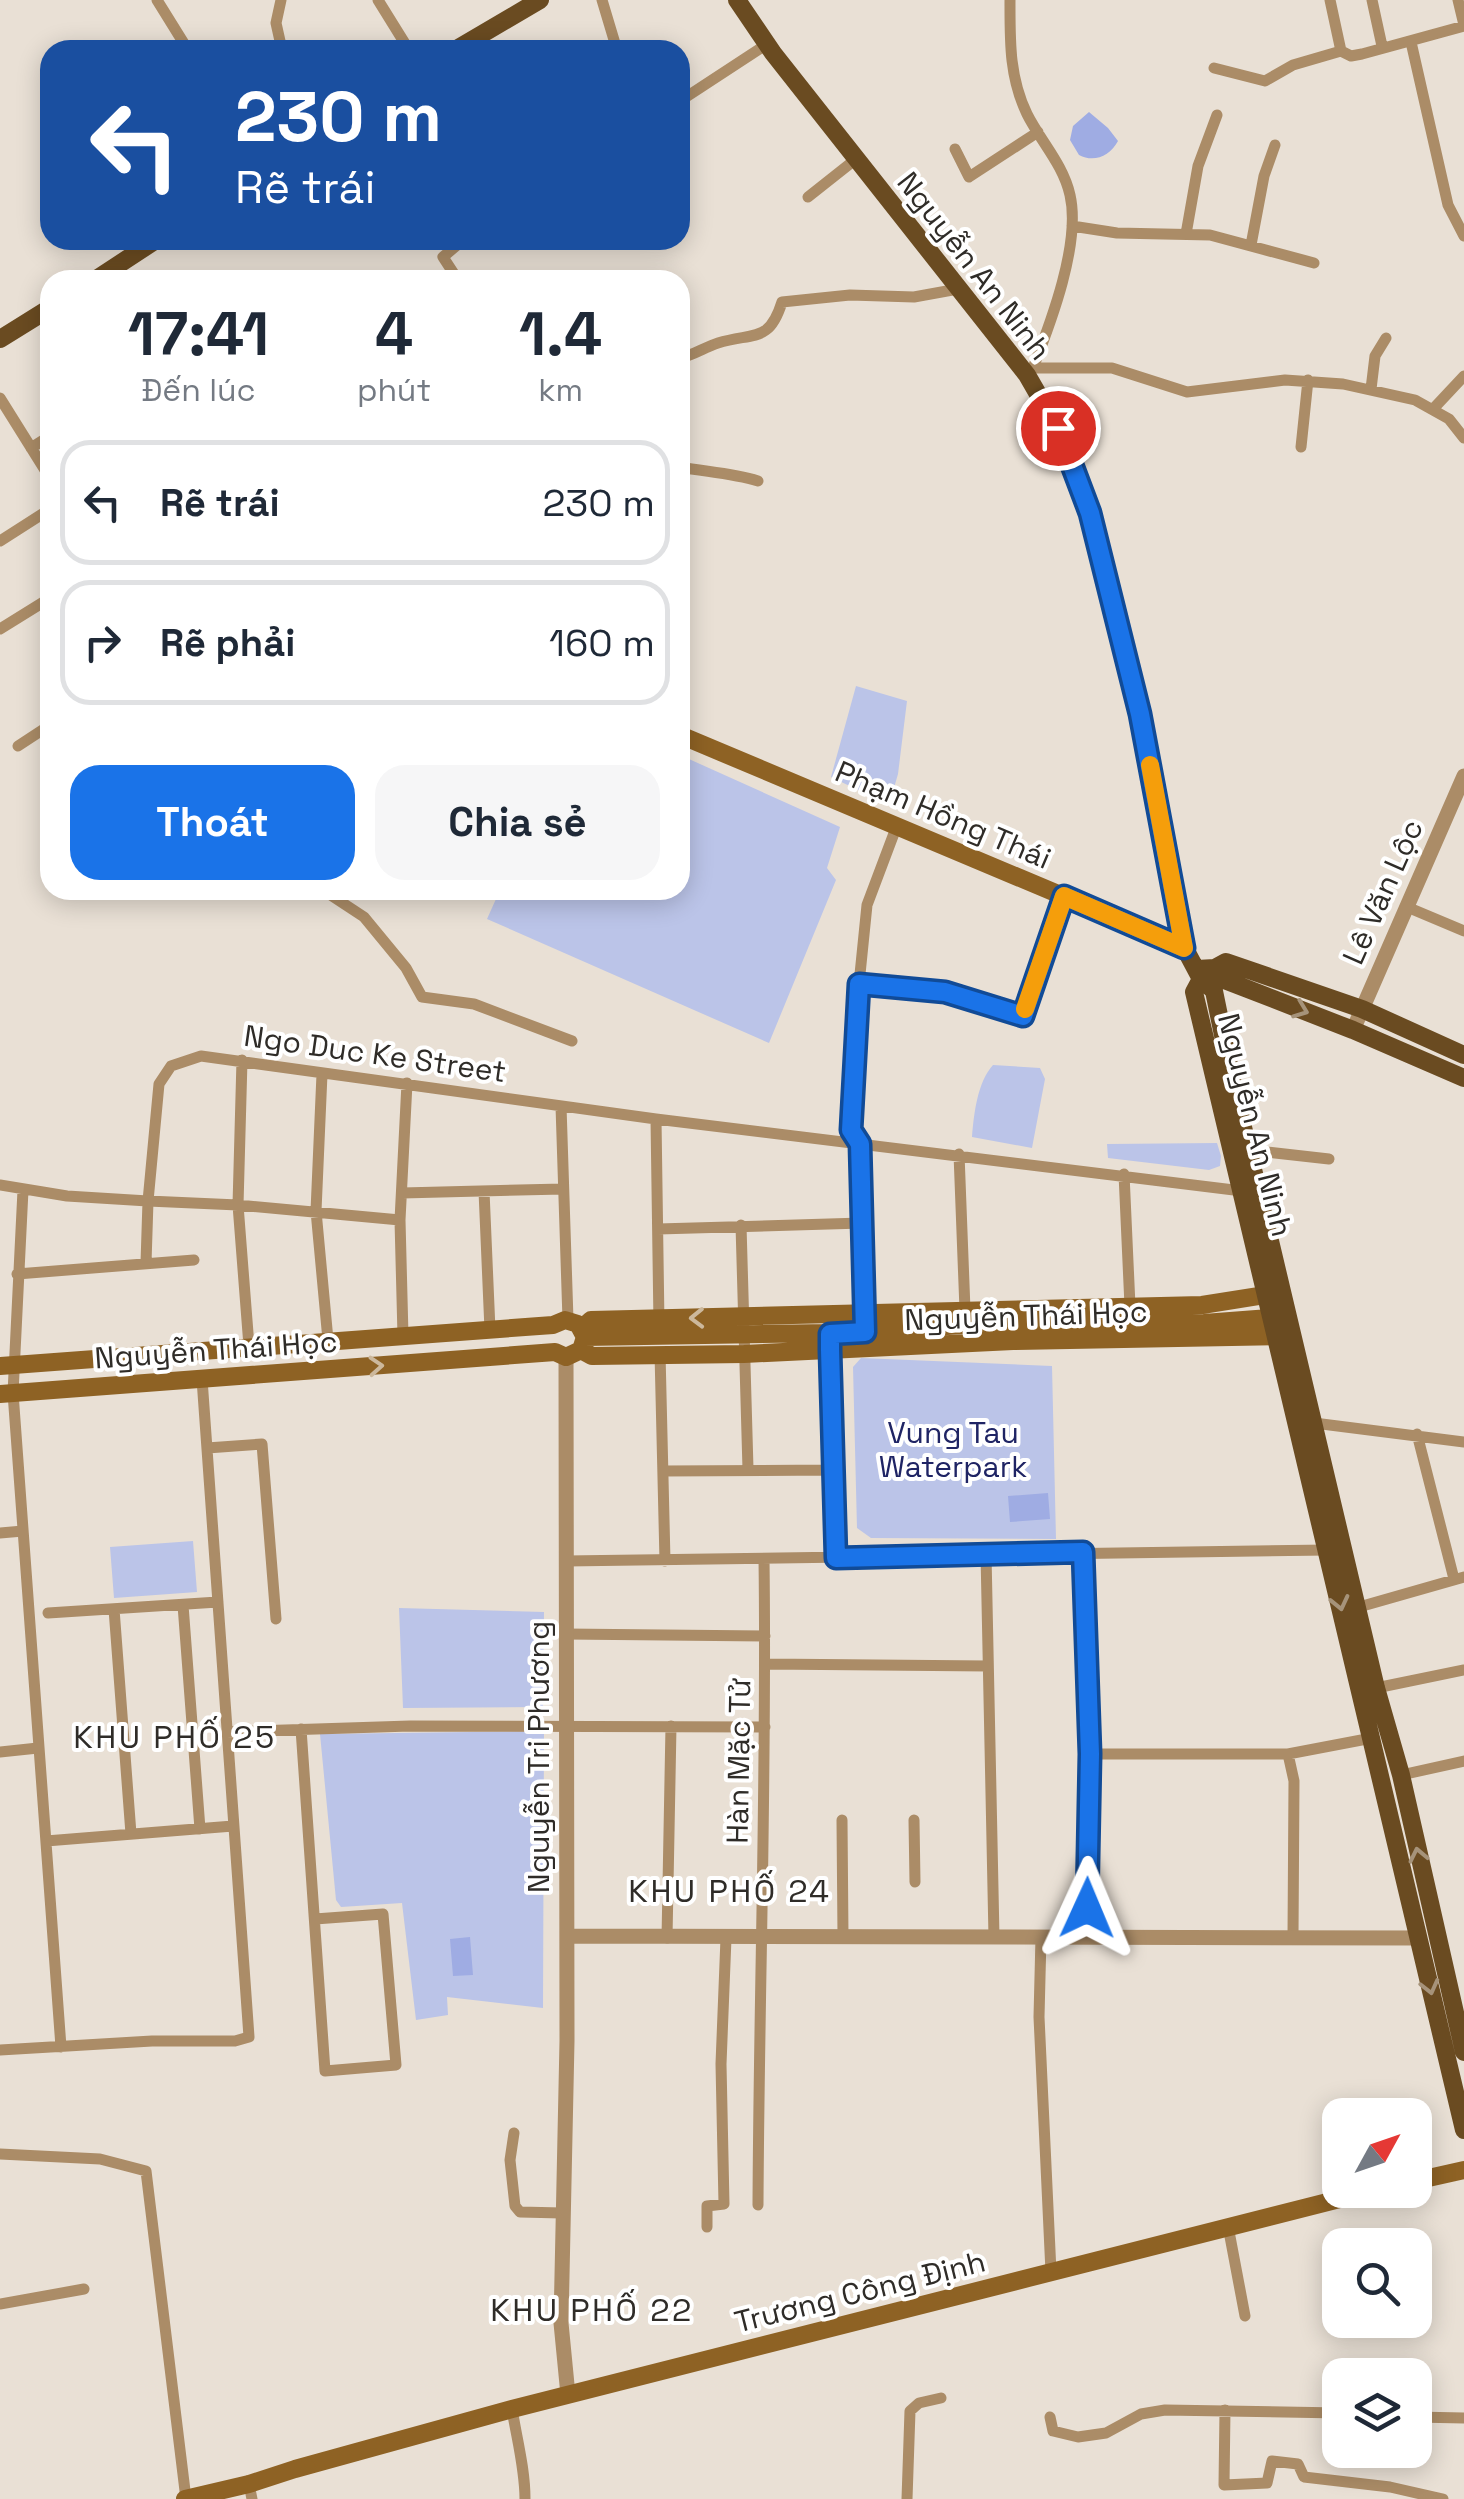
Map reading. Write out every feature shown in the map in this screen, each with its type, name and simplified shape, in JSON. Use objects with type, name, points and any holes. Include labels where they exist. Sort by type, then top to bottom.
[{"type":"main road","points":[[472,40],[540,0]]},
{"type":"main road","name":"Nguyễn An Ninh","points":[[738,0],[856,160],[958,289],[1030,371],[1065,442],[1090,513],[1148,750],[1184,948]]},
{"type":"main road","points":[[110,270],[141,250]]},
{"type":"main road","points":[[0,339],[40,314]]},
{"type":"main road","name":"Phạm Hồng Thái","points":[[690,738],[1184,948]]},
{"type":"main road","points":[[1184,948],[1204,972],[1462,1067]]},
{"type":"main road","points":[[1204,972],[1226,962],[1362,1009],[1462,1067]]},
{"type":"main road","name":"Nguyễn An Ninh","points":[[1204,972],[1214,992],[1276,1294]]},
{"type":"main road","name":"Nguyễn An Ninh","points":[[1204,972],[1194,992],[1242,1191],[1282,1317],[1328,1550],[1464,2130]]},
{"type":"main road","name":"Nguyễn Thái Học","points":[[1204,1322],[1276,1294]]},
{"type":"main road","name":"Nguyễn Thái Học","points":[[865,1332],[965,1310],[1130,1306],[1286,1337]]},
{"type":"main road","name":"Nguyễn Thái Học","points":[[6,1394],[202,1379],[570,1338],[591,1320],[660,1337],[1282,1317]]},
{"type":"main road","name":"Nguyễn Thái Học","points":[[7,1365],[490,1330],[570,1338],[592,1356],[660,1337]]},
{"type":"main road","name":"Nguyễn An Ninh","points":[[1286,1337],[1314,1423],[1376,1688],[1456,1993],[1464,2052]]},
{"type":"main road","points":[[1432,2177],[1464,2170]]},
{"type":"main road","name":"Trương Công Định","points":[[186,2499],[251,2492],[295,2468],[512,2409],[1322,2203]]},
{"type":"street","points":[[158,0],[182,40]]},
{"type":"street","points":[[280,40],[276,23],[281,0]]},
{"type":"street","points":[[378,0],[403,40]]},
{"type":"street","points":[[602,0],[614,40]]},
{"type":"street","points":[[1010,0],[1014,81],[1067,182],[1074,214],[1068,256],[1030,371],[1112,368],[1188,392],[1308,380],[1371,389],[1434,408],[1464,438]]},
{"type":"street","points":[[1330,0],[1340,51]]},
{"type":"street","points":[[1372,0],[1382,46]]},
{"type":"street","points":[[1214,68],[1265,81],[1293,65],[1340,51],[1350,56],[1411,42],[1464,25],[1458,0]]},
{"type":"street","points":[[1411,42],[1451,213],[1464,236]]},
{"type":"street","points":[[690,95],[767,44]]},
{"type":"street","points":[[1186,234],[1198,166],[1217,115]]},
{"type":"street","points":[[955,150],[969,177],[1038,132]]},
{"type":"street","points":[[1250,244],[1258,200],[1275,145]]},
{"type":"street","points":[[808,197],[856,160]]},
{"type":"street","points":[[1451,213],[1464,205]]},
{"type":"street","points":[[1072,226],[1118,233],[1210,235],[1314,263]]},
{"type":"street","points":[[451,250],[443,257],[451,270]]},
{"type":"street","points":[[690,354],[716,343],[761,336],[772,324],[782,302],[850,296],[914,297],[958,289]]},
{"type":"street","points":[[1371,389],[1375,356],[1386,338]]},
{"type":"street","points":[[1434,408],[1464,376]]},
{"type":"street","points":[[1301,447],[1308,380]]},
{"type":"street","points":[[0,398],[40,462]]},
{"type":"street","points":[[31,448],[40,442]]},
{"type":"street","points":[[690,468],[758,481]]},
{"type":"street","points":[[0,541],[40,515]]},
{"type":"street","points":[[0,629],[40,604]]},
{"type":"street","points":[[18,746],[40,732]]},
{"type":"street","name":"Lê Văn Lộc","points":[[1354,1030],[1464,776]]},
{"type":"street","points":[[865,1332],[860,1144],[851,1130],[859,984],[867,904],[896,828]]},
{"type":"street","points":[[859,984],[945,992],[1023,1016],[1064,896]]},
{"type":"street","points":[[339,900],[364,917],[406,968],[422,997],[474,1004],[572,1041]]},
{"type":"street","points":[[1407,907],[1464,930]]},
{"type":"street","name":"Ngo Duc Ke Street","points":[[148,1201],[159,1084],[171,1066],[193,1056],[1242,1191]]},
{"type":"street","points":[[242,1060],[238,1205],[249,1346]]},
{"type":"street","points":[[322,1074],[316,1212],[328,1340]]},
{"type":"street","points":[[403,1336],[400,1220],[407,1084]]},
{"type":"street","points":[[561,1106],[570,1338]]},
{"type":"street","points":[[656,1118],[665,1561]]},
{"type":"street","points":[[1249,1150],[1330,1159]]},
{"type":"street","points":[[959,1154],[965,1310]]},
{"type":"street","points":[[1124,1174],[1130,1306]]},
{"type":"street","points":[[0,1185],[148,1201],[400,1220]]},
{"type":"street","points":[[402,1193],[563,1189]]},
{"type":"street","points":[[24,1190],[6,1394],[22,1532],[62,2046]]},
{"type":"street","points":[[484,1191],[490,1330]]},
{"type":"street","points":[[146,1263],[148,1201]]},
{"type":"street","points":[[658,1228],[862,1223]]},
{"type":"street","points":[[741,1226],[748,1470]]},
{"type":"street","points":[[17,1274],[194,1260]]},
{"type":"street","points":[[830,1333],[836,1558]]},
{"type":"street","name":"Nguyễn Tri Phương","points":[[568,2395],[560,2323],[567,1936],[565,1634],[570,1338]]},
{"type":"street","points":[[0,2050],[152,2041],[235,2041],[250,2037],[202,1379]]},
{"type":"street","points":[[1314,1423],[1464,1442]]},
{"type":"street","points":[[1358,1608],[1459,1578],[1417,1434]]},
{"type":"street","points":[[207,1448],[262,1444],[276,1619]]},
{"type":"street","points":[[663,1471],[833,1470]]},
{"type":"street","points":[[0,1533],[22,1532]]},
{"type":"street","points":[[566,1562],[1328,1550]]},
{"type":"street","points":[[1083,1552],[1090,1754],[1086,1936]]},
{"type":"street","points":[[986,1554],[994,1937]]},
{"type":"street","name":"Hàn Mặc Tử","points":[[758,2205],[764,1559]]},
{"type":"street","points":[[48,1613],[218,1602]]},
{"type":"street","points":[[184,1605],[200,1829]]},
{"type":"street","points":[[114,1608],[131,1834]]},
{"type":"street","points":[[565,1634],[765,1636]]},
{"type":"street","points":[[766,1664],[988,1666]]},
{"type":"street","points":[[1376,1688],[1464,1670]]},
{"type":"street","points":[[227,1732],[566,1725],[765,1727]]},
{"type":"street","points":[[667,1938],[670,1726]]},
{"type":"street","points":[[301,1729],[325,2071],[396,2065],[383,1914],[315,1919]]},
{"type":"street","points":[[1090,1754],[1288,1754],[1372,1738]]},
{"type":"street","points":[[0,1752],[38,1748]]},
{"type":"street","points":[[1288,1754],[1294,1781],[1293,1936]]},
{"type":"street","points":[[1401,1775],[1464,1761]]},
{"type":"street","points":[[842,1820],[842,1938]]},
{"type":"street","points":[[914,1820],[915,1882]]},
{"type":"street","points":[[46,1841],[233,1826]]},
{"type":"street","points":[[567,1936],[1418,1938]]},
{"type":"street","points":[[1041,1937],[1039,2016],[1051,2272]]},
{"type":"street","points":[[707,2228],[707,2206],[724,2204],[720,2064],[726,1938]]},
{"type":"street","points":[[514,2132],[510,2160],[516,2206],[520,2212],[562,2214]]},
{"type":"street","points":[[0,2154],[100,2160],[146,2170],[186,2499]]},
{"type":"street","points":[[1228,2226],[1244,2316]]},
{"type":"street","points":[[0,2304],[84,2289]]},
{"type":"street","points":[[907,2499],[910,2411],[919,2402],[941,2398]]},
{"type":"street","points":[[512,2409],[525,2472],[526,2499]]},
{"type":"street","points":[[1226,2410],[1224,2485],[1268,2483],[1272,2461],[1298,2464],[1304,2477],[1390,2487],[1443,2499]]},
{"type":"street","points":[[1050,2417],[1054,2431],[1078,2437],[1106,2433],[1150,2411],[1322,2413]]},
{"type":"street","points":[[1432,2417],[1464,2418]]},
{"type":"green space","points":[[856,686],[907,701],[898,774],[889,805],[831,777]]},
{"type":"green space","points":[[690,760],[840,827],[827,868],[836,880],[769,1043],[487,919],[496,900],[690,900]]},
{"type":"green space","points":[[993,1065],[1040,1068],[1045,1079],[1032,1148],[972,1137],[980,1090]]},
{"type":"green space","points":[[1217,1143],[1220,1166],[1209,1170],[1108,1158],[1107,1144]]},
{"type":"green space","name":"Vung Tau Waterpark","points":[[861,1358],[1052,1366],[1056,1539],[871,1538],[857,1528],[853,1367]]},
{"type":"green space","points":[[193,1541],[197,1592],[114,1598],[110,1547]]},
{"type":"green space","points":[[399,1608],[544,1612],[543,1707],[403,1708]]},
{"type":"green space","points":[[544,1731],[543,2008],[447,1997],[448,2015],[416,2020],[402,1903],[341,1907],[336,1900],[320,1734]]},
{"type":"shaded area","points":[[1089,112],[1118,141],[1096,158],[1079,155],[1070,140],[1073,126]]},
{"type":"shaded area","points":[[1048,1493],[1050,1519],[1010,1522],[1008,1496]]},
{"type":"shaded area","points":[[470,1937],[473,1975],[453,1976],[450,1939]]},
{"type":"slow traffic","points":[[1025,1009],[1064,896],[1184,948],[1150,765]]},
{"type":"district","name":"KHU PHỐ 25","points":[[175,1737]]},
{"type":"district","name":"KHU PHỐ 24","points":[[730,1891]]},
{"type":"district","name":"KHU PHỐ 22","points":[[592,2310]]},
{"type":"route","points":[[1058,428],[1090,513],[1140,714],[1184,948],[1064,896],[1023,1016],[945,992],[859,984],[851,1130],[860,1144],[865,1332],[830,1334],[830,1350],[836,1558],[1083,1552],[1090,1754],[1087,1908]]}]
